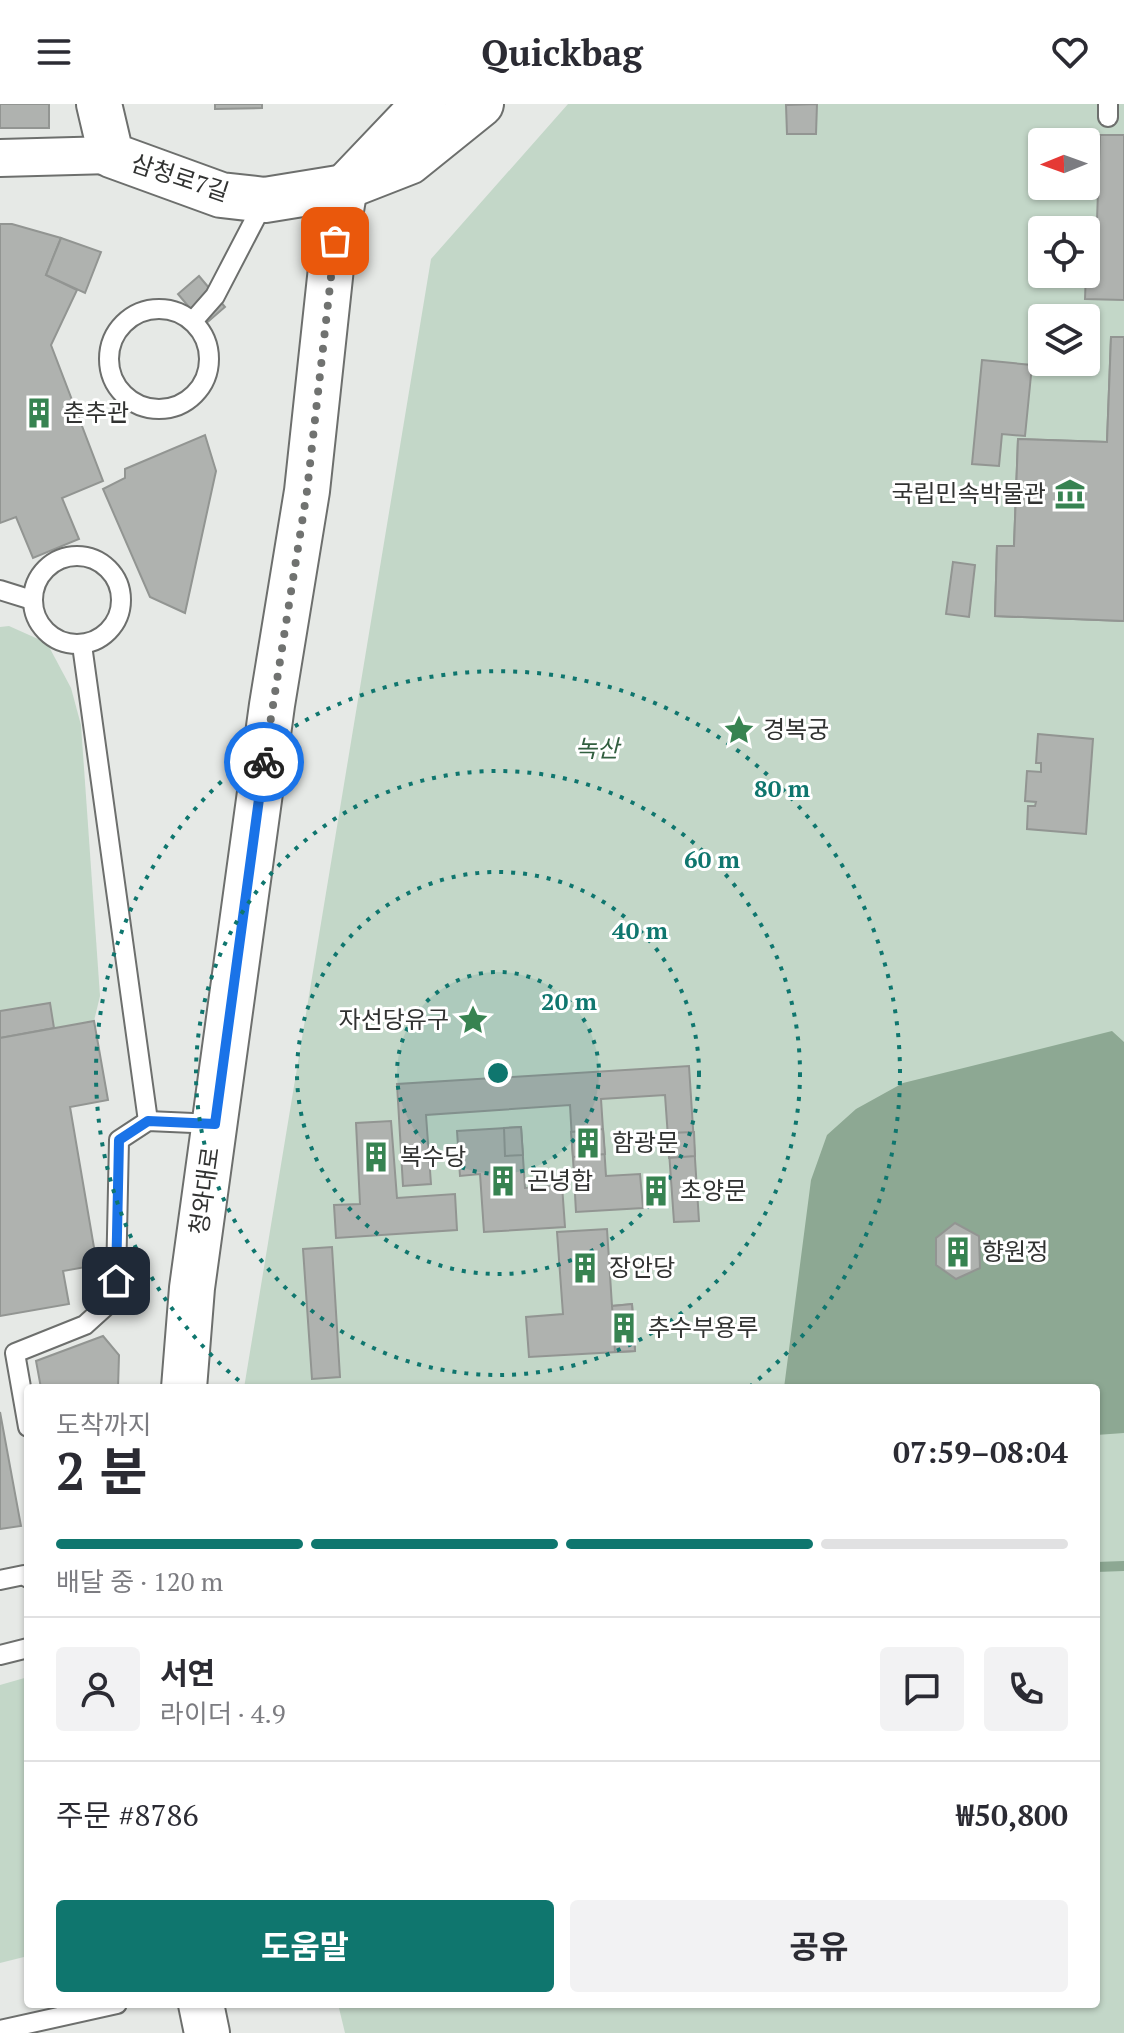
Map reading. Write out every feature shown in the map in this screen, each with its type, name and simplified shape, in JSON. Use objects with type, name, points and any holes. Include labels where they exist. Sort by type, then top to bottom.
[{"type":"street","name":"삼청로7길","points":[[99,104],[111,155]]},
{"type":"street","points":[[345,187],[424,104]]},
{"type":"street","points":[[345,187],[409,162],[481,104]]},
{"type":"street","name":"삼청로7길","points":[[0,158],[111,155],[221,195],[265,200],[345,187]]},
{"type":"street","name":"청와대로","points":[[184,1384],[192,1288],[272,705],[307,491],[331,268],[345,187]]},
{"type":"street","points":[[202,2008],[207,2033]]},
{"type":"lane","points":[[193,321],[215,296],[265,200]]},
{"type":"lane","points":[[146,309],[179,312],[193,321],[209,350],[206,375],[193,396],[179,405],[162,409],[145,408],[130,401],[118,389],[109,366],[111,341],[119,327],[131,316],[146,309]]},
{"type":"lane","points":[[77,555],[98,560],[115,575],[122,597],[118,619],[103,636],[82,645],[58,641],[39,624],[32,600],[39,576],[55,560],[77,555]]},
{"type":"lane","points":[[0,590],[32,600]]},
{"type":"lane","points":[[82,645],[148,1121]]},
{"type":"lane","points":[[24,1411],[8,1349],[85,1325],[106,1306],[116,1281],[119,1140],[148,1121],[215,1124]]},
{"type":"lane","points":[[0,1580],[24,1575]]},
{"type":"lane","points":[[0,1655],[24,1649]]},
{"type":"lane","points":[[0,2030],[99,2008]]},
{"type":"green space","name":"경복궁","points":[[568,104],[1124,104],[1124,2033],[345,2033],[339,2008],[1100,2008],[1100,1384],[245,1384],[431,259]]},
{"type":"green space","points":[[9,626],[47,643],[71,688],[81,725],[100,996],[94,1021],[0,1038],[0,627]]},
{"type":"green space","points":[[24,1678],[24,1957],[0,1963],[0,1685]]},
{"type":"shaded area","points":[[1112,1031],[1124,1042],[1124,1433],[1100,1435],[1100,1384],[785,1384],[811,1180],[827,1135],[856,1109],[903,1083]]},
{"type":"building","points":[[0,104],[49,104],[49,128],[0,128]]},
{"type":"building","points":[[215,104],[262,104],[262,108],[215,109]]},
{"type":"building","points":[[817,104],[816,134],[787,134],[786,105]]},
{"type":"building","points":[[1100,135],[1124,135],[1124,300],[1085,299],[1085,288],[1100,288],[1100,216],[1097,216]]},
{"type":"building","name":"춘추관","points":[[0,224],[12,224],[61,238],[46,275],[77,290],[51,345],[103,481],[62,498],[79,539],[33,558],[16,517],[0,523]]},
{"type":"building","points":[[61,238],[101,252],[85,293],[46,275]]},
{"type":"building","points":[[199,276],[225,307],[204,325],[178,294]]},
{"type":"building","name":"국립민속박물관","points":[[1111,337],[1124,337],[1124,621],[995,616],[997,546],[1014,546],[1018,439],[1107,442]]},
{"type":"building","name":"국립민속박물관","points":[[1111,337],[1124,337],[1124,621],[995,616],[997,546],[1014,546],[1018,439],[1107,442]]},
{"type":"building","points":[[982,360],[1028,365],[1028,376],[1031,376],[1025,436],[1002,434],[999,466],[972,464]]},
{"type":"building","points":[[205,435],[216,471],[185,613],[150,597],[103,489],[125,478],[125,469]]},
{"type":"building","points":[[953,562],[975,565],[969,617],[946,614]]},
{"type":"building","points":[[1038,734],[1093,739],[1086,834],[1027,829],[1028,806],[1035,806],[1036,802],[1025,801],[1027,771],[1041,772],[1041,763],[1036,763]]},
{"type":"building","points":[[50,1003],[54,1028],[0,1038],[0,1011]]},
{"type":"building","points":[[94,1021],[108,1100],[70,1107],[97,1265],[63,1271],[69,1304],[0,1316],[0,1038]]},
{"type":"building","points":[[689,1066],[699,1221],[674,1222],[665,1095],[601,1099],[606,1176],[640,1174],[643,1208],[576,1212],[570,1105],[426,1115],[431,1184],[403,1186],[397,1084]]},
{"type":"building","name":"복수당","points":[[391,1121],[397,1198],[455,1194],[457,1230],[336,1238],[334,1205],[360,1204],[356,1123]]},
{"type":"building","name":"곤녕합","points":[[521,1127],[525,1188],[562,1185],[565,1227],[484,1232],[480,1174],[460,1176],[457,1131]]},
{"type":"building","points":[[521,1127],[523,1155],[505,1156],[504,1128]]},
{"type":"building","name":"함광문","points":[[603,1129],[605,1154],[573,1157],[571,1132]]},
{"type":"building","points":[[694,1132],[695,1156],[669,1158],[668,1133]]},
{"type":"building","name":"향원정","points":[[955,1223],[979,1236],[980,1268],[956,1279],[936,1265],[936,1238]]},
{"type":"building","name":"장안당","points":[[607,1229],[612,1306],[632,1304],[635,1351],[529,1357],[526,1317],[563,1314],[557,1232]]},
{"type":"building","points":[[332,1247],[340,1377],[312,1379],[303,1249]]},
{"type":"building","name":"추수부용루","points":[[632,1304],[635,1351],[615,1352],[612,1306]]},
{"type":"building","points":[[103,1336],[119,1355],[118,1384],[40,1384],[36,1361]]},
{"type":"building","points":[[0,1412],[21,1526],[0,1529]]},
{"type":"waterway","points":[[1100,1567],[1124,1566]]},
{"type":"way so far","points":[[264,762],[307,491],[335,241]]},
{"type":"place","name":"춘추관","points":[[39,413]]},
{"type":"place","name":"국립민속박물관","points":[[1070,494]]},
{"type":"place","name":"경복궁","points":[[739,730]]},
{"type":"place","name":"자선당유구","points":[[473,1020]]},
{"type":"place","name":"함광문","points":[[588,1143]]},
{"type":"place","name":"복수당","points":[[376,1157]]},
{"type":"place","name":"곤녕합","points":[[503,1181]]},
{"type":"place","name":"초양문","points":[[656,1191]]},
{"type":"place","name":"향원정","points":[[958,1252]]},
{"type":"place","name":"장안당","points":[[585,1268]]},
{"type":"place","name":"추수부용루","points":[[624,1328]]},
{"type":"route","points":[[116,1281],[119,1140],[148,1121],[215,1124],[264,762]]},
{"type":"park label","name":"녹산","points":[[597,749]]}]
